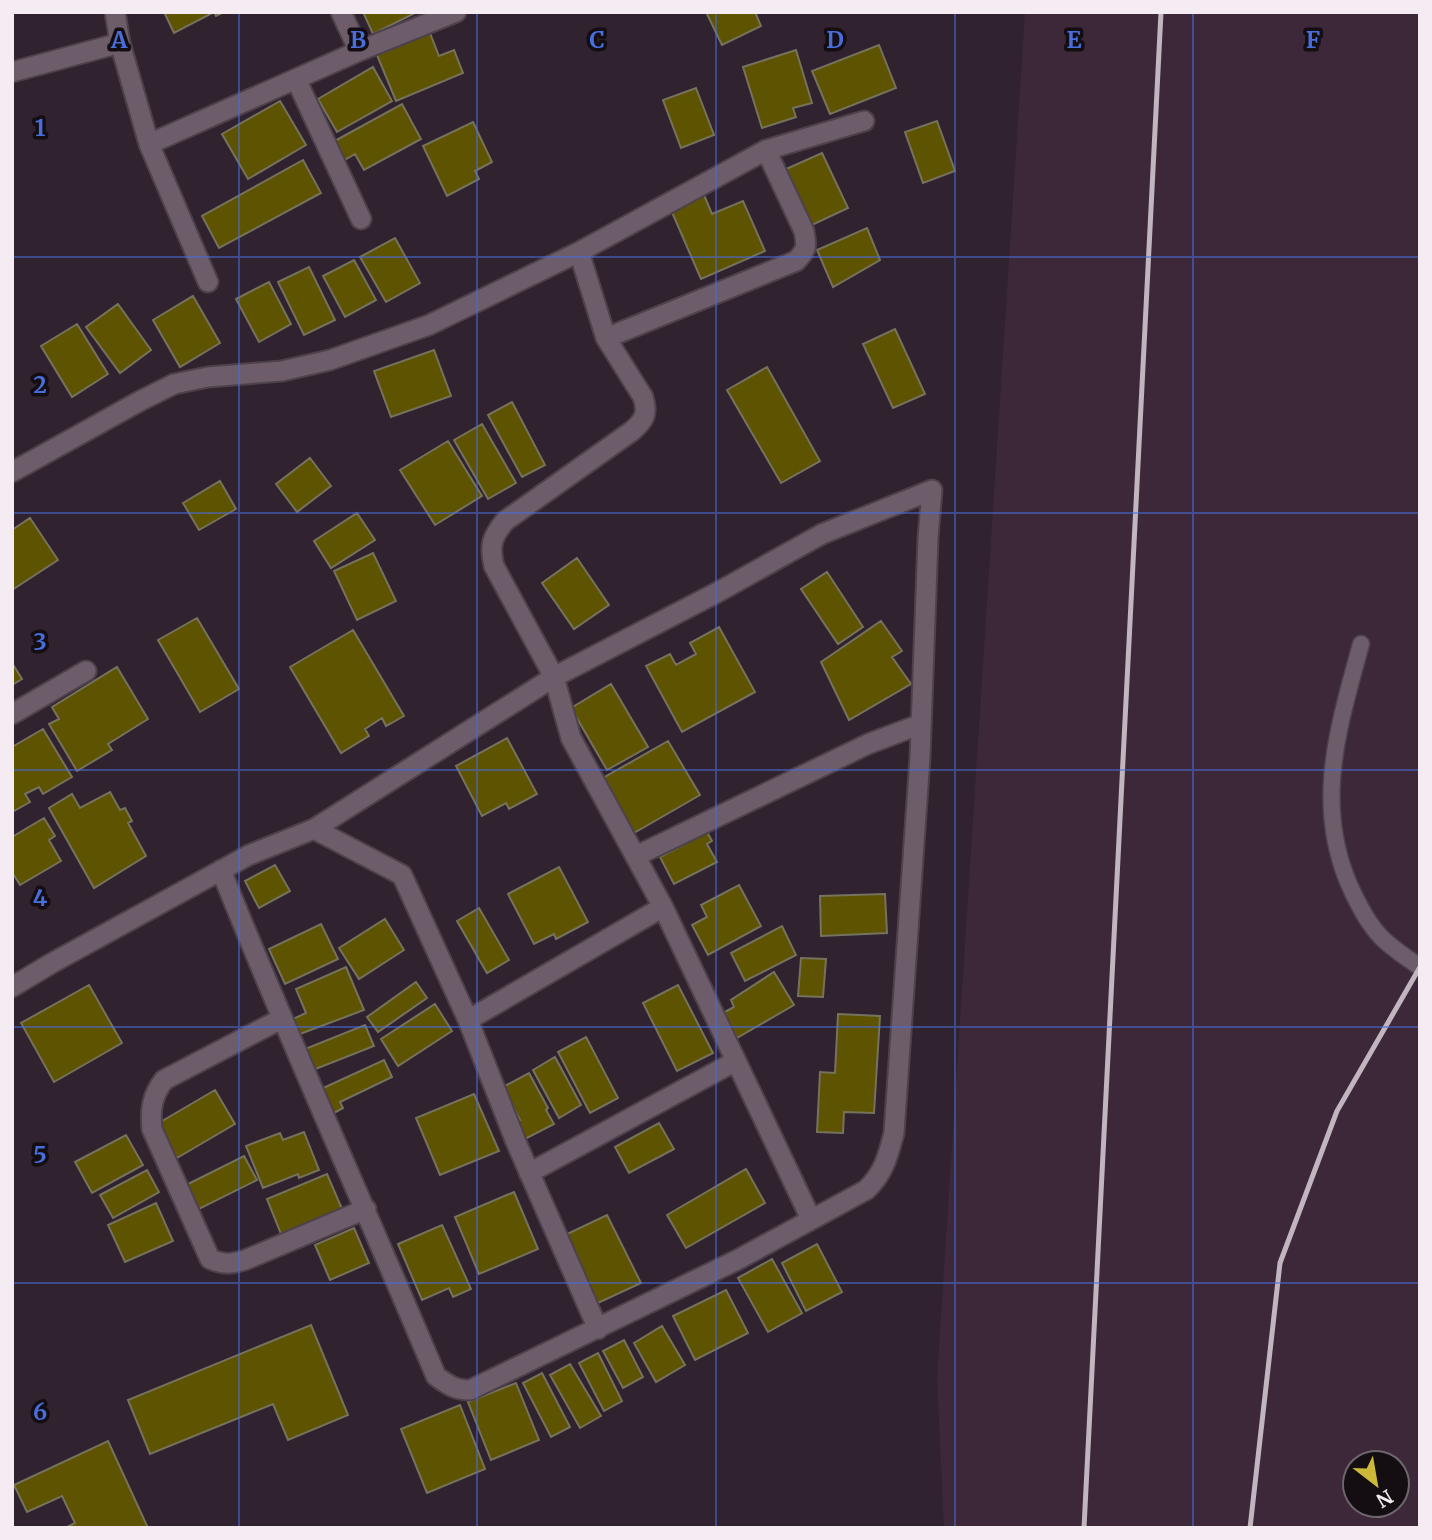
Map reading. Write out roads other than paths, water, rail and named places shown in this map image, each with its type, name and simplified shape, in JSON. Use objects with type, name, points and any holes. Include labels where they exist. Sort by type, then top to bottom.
[{"type":"street","points":[[115,12],[120,43],[149,144],[208,282]]},
{"type":"street","points":[[341,12],[359,51]]},
{"type":"street","points":[[149,144],[359,51],[456,12]]},
{"type":"street","points":[[12,72],[120,43]]},
{"type":"street","points":[[296,79],[361,219]]},
{"type":"street","points":[[12,472],[174,384],[208,377],[282,371],[330,360],[429,325],[579,252],[766,150],[864,121]]},
{"type":"street","points":[[606,338],[796,261],[805,253],[807,245],[804,231],[766,150]]},
{"type":"street","points":[[579,252],[606,338],[643,397],[645,418],[632,431],[505,521],[492,538],[490,551],[494,566],[554,677],[571,738],[663,907],[811,1219]]},
{"type":"street","points":[[12,987],[220,870],[249,855],[314,829],[554,677],[718,592],[822,534],[932,490],[921,724],[894,1133],[889,1153],[879,1178],[866,1190],[739,1259],[470,1390],[449,1386],[436,1376],[366,1209],[281,1019],[220,870]]},
{"type":"street","points":[[12,714],[86,671]]},
{"type":"street","points":[[636,856],[868,744],[921,724]]},
{"type":"street","points":[[314,829],[402,875],[468,1020],[529,1173],[597,1329]]},
{"type":"street","points":[[468,1020],[663,907]]},
{"type":"street","points":[[281,1019],[164,1080],[154,1093],[150,1111],[152,1129],[210,1259],[231,1265],[366,1209]]},
{"type":"street","points":[[529,1173],[736,1061]]},
{"type":"lane","points":[[1361,644],[1336,735],[1332,782],[1335,846],[1365,918],[1382,937],[1420,967]]},
{"type":"railway","points":[[1084,1528],[1161,12]]},
{"type":"railway","points":[[1250,1528],[1280,1263],[1337,1111],[1420,967]]}]
